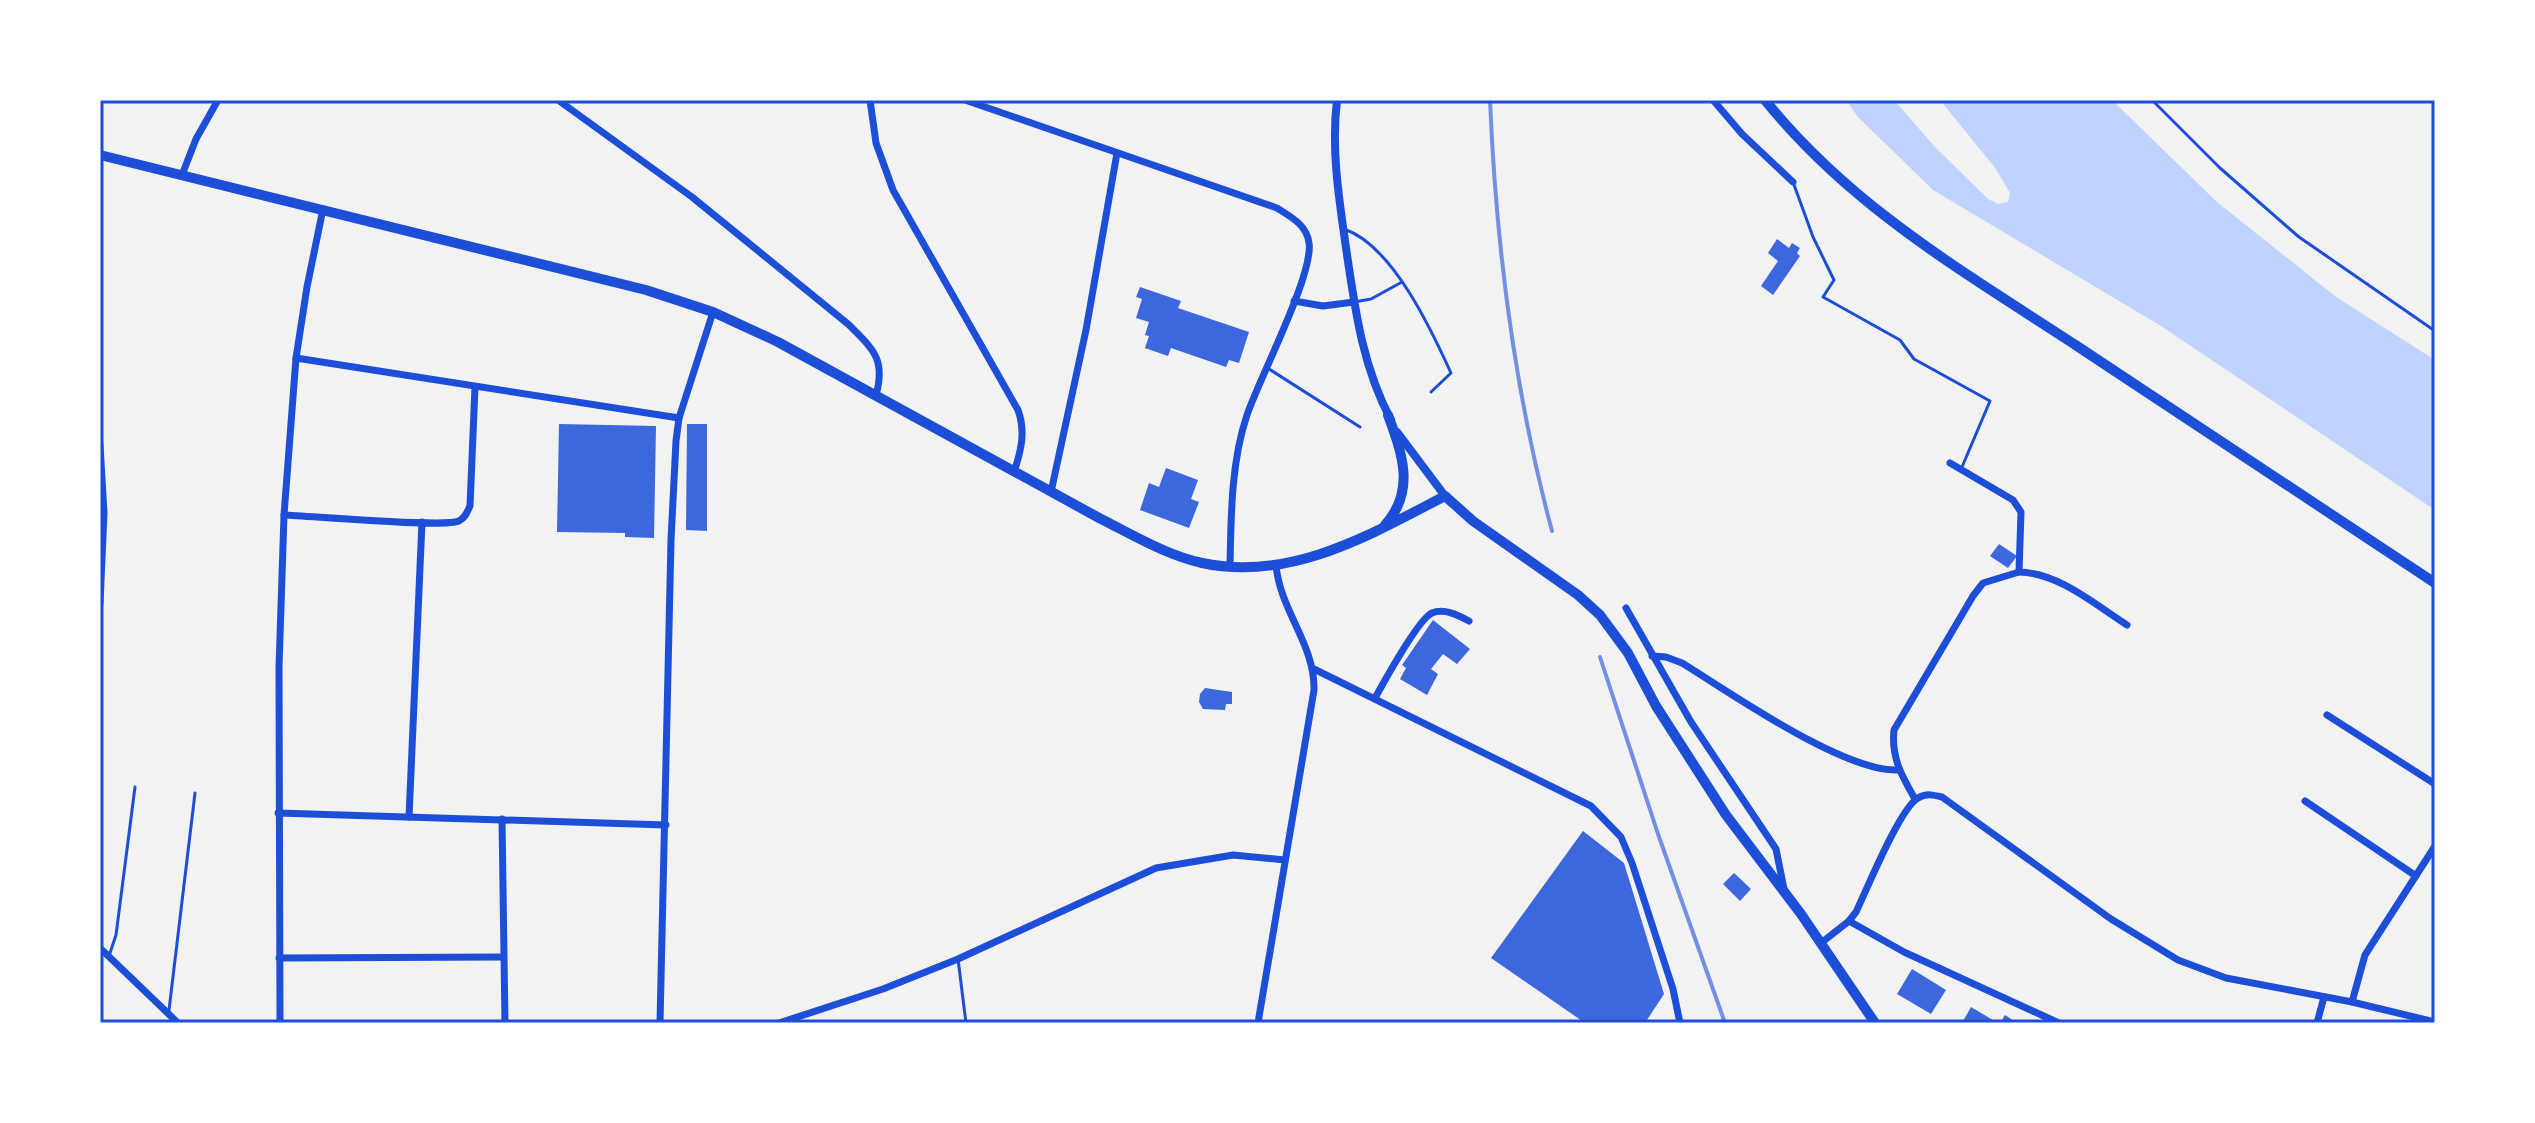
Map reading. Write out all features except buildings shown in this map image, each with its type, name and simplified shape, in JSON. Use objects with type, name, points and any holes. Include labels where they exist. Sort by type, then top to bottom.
[{"type":"main road","points":[[1765,100],[1808,151],[1869,205],[1992,291],[2435,583]]},
{"type":"main road","points":[[100,155],[646,290],[713,312],[778,342],[1155,546],[1202,563],[1276,565],[1322,554],[1382,529],[1445,496],[1473,521],[1578,595],[1600,615],[1726,815],[1785,891],[1875,1023]]},
{"type":"main road","points":[[1382,529],[1392,517],[1403,491],[1405,472],[1402,453],[1388,415]]},
{"type":"street","points":[[182,175],[196,139],[218,100]]},
{"type":"street","points":[[558,100],[692,197],[848,324],[871,347],[880,363],[881,379],[876,395]]},
{"type":"street","points":[[870,100],[876,143],[893,190],[1018,410],[1023,424],[1023,438],[1014,472]]},
{"type":"street","points":[[965,100],[1277,208],[1296,220],[1307,234],[1310,245],[1294,301],[1240,439],[1230,566]]},
{"type":"street","points":[[1337,100],[1336,166],[1364,356],[1388,415],[1420,466],[1445,496]]},
{"type":"street","points":[[1713,100],[1742,134],[1793,182]]},
{"type":"street","points":[[1051,492],[1086,330],[1117,153]]},
{"type":"street","points":[[280,1023],[279,667],[284,515],[296,358],[323,209]]},
{"type":"street","points":[[1294,301],[1323,306],[1354,302]]},
{"type":"street","points":[[660,1023],[671,540],[679,418],[713,312]]},
{"type":"street","points":[[296,358],[679,418]]},
{"type":"street","points":[[284,515],[422,522],[455,522],[466,516],[470,506],[475,387]]},
{"type":"street","points":[[100,445],[104,513],[100,603]]},
{"type":"street","points":[[1950,463],[2013,500],[2021,512],[2019,572]]},
{"type":"street","points":[[409,817],[422,522]]},
{"type":"street","points":[[1258,1023],[1305,755],[1314,669],[1283,599],[1276,565]]},
{"type":"street","points":[[1915,799],[1898,770],[1892,745],[1894,730],[1983,583],[2019,572],[2036,573],[2054,579],[2127,625]]},
{"type":"street","points":[[1626,608],[1691,722],[1776,849],[1785,891]]},
{"type":"street","points":[[1375,698],[1421,623],[1431,613],[1446,611],[1469,621]]},
{"type":"street","points":[[1652,656],[1682,663],[1806,738],[1866,766],[1885,771],[1898,770]]},
{"type":"street","points":[[1314,669],[1591,806],[1621,837],[1653,921],[1680,1023]]},
{"type":"street","points":[[2327,715],[2435,784]]},
{"type":"street","points":[[1821,943],[1849,921],[1905,814],[1915,799],[1927,794],[1942,797],[2111,919],[2178,960],[2226,978],[2352,1002],[2435,1022]]},
{"type":"street","points":[[2305,801],[2416,876]]},
{"type":"street","points":[[278,813],[666,825]]},
{"type":"street","points":[[502,819],[505,1023]]},
{"type":"street","points":[[2352,1002],[2365,955],[2435,846]]},
{"type":"street","points":[[779,1023],[883,989],[958,959],[1156,868],[1233,855],[1285,860]]},
{"type":"street","points":[[1849,921],[1904,952],[2059,1023]]},
{"type":"street","points":[[100,948],[178,1023]]},
{"type":"street","points":[[279,958],[503,957]]},
{"type":"street","points":[[2317,1023],[2324,997]]},
{"type":"lane","points":[[2152,100],[2220,168],[2299,237],[2435,331]]},
{"type":"lane","points":[[1793,182],[1813,237],[1834,280],[1823,297],[1900,340],[1914,359],[1990,401],[1961,470]]},
{"type":"lane","points":[[1344,229],[1370,243],[1402,282],[1451,373],[1431,392]]},
{"type":"lane","points":[[1354,302],[1371,299],[1402,282]]},
{"type":"lane","points":[[1266,368],[1360,427]]},
{"type":"lane","points":[[109,956],[116,935],[135,787]]},
{"type":"lane","points":[[168,1014],[195,793]]},
{"type":"lane","points":[[958,959],[966,1023]]},
{"type":"water","points":[[1846,100],[1894,100],[1935,147],[1988,199],[1998,204],[2008,202],[2010,193],[1996,169],[1940,100],[2112,100],[2217,202],[2336,297],[2435,360],[2435,510],[2161,326],[1933,190],[1858,117]]},
{"type":"railway","points":[[1490,100],[1497,209],[1509,317],[1527,425],[1552,531]]},
{"type":"railway","points":[[1600,657],[1725,1023]]}]
